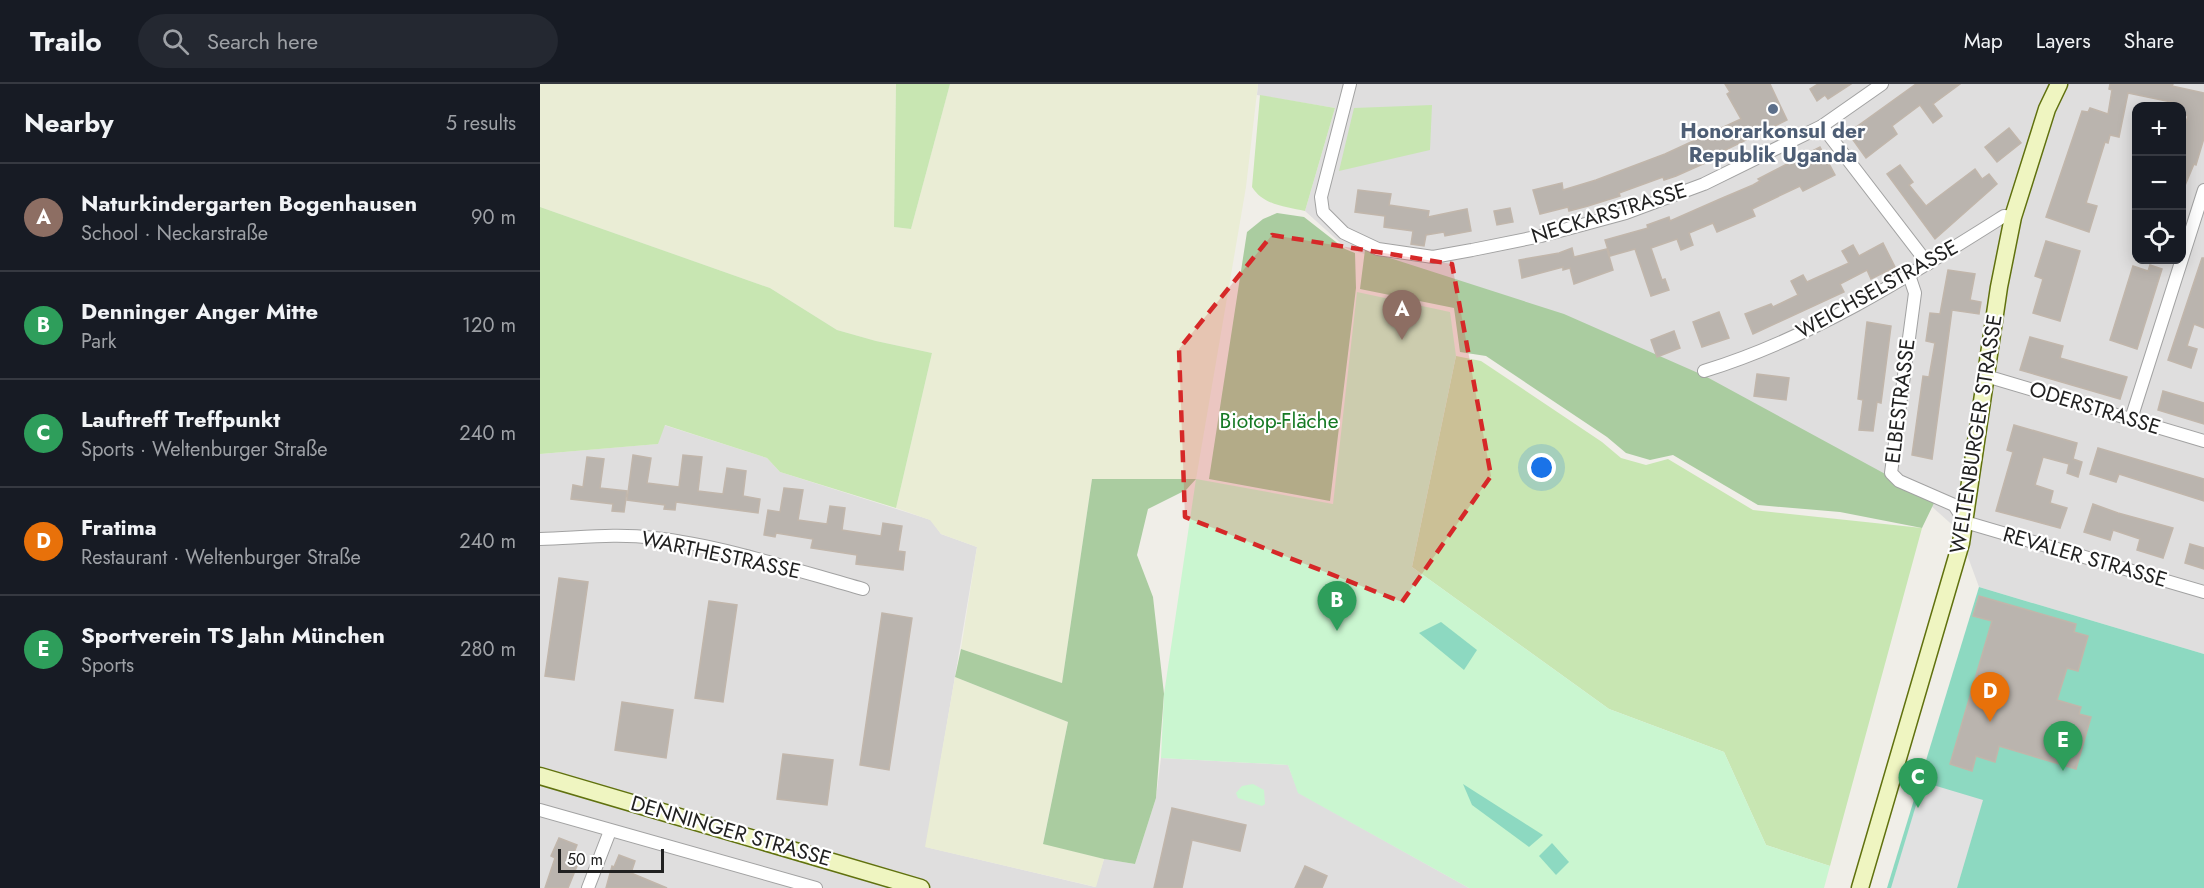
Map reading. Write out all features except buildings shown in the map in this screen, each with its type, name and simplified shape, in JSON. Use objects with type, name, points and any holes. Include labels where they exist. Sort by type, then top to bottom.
[{"type":"main road","name":"WELTENBURGER STRASSE","points":[[1860,888],[1965,522],[1998,287],[2013,217],[2047,109],[2059,84]]},
{"type":"main road","name":"DENNINGER STRASSE","points":[[540,776],[921,888]]},
{"type":"street","name":"NECKARSTRASSE","points":[[1350,84],[1321,197],[1323,212],[1344,232],[1378,249],[1433,257],[1541,236],[1626,213],[1704,184],[1822,126],[1882,84]]},
{"type":"street","points":[[1822,126],[1928,264]]},
{"type":"street","points":[[2131,419],[2204,190]]},
{"type":"street","name":"WEICHSELSTRASSE","points":[[1704,371],[1742,359],[1838,315],[1928,264],[2004,216],[2013,217]]},
{"type":"street","name":"ELBESTRASSE","points":[[1909,274],[1915,293],[1890,473],[1899,481],[1954,505],[1965,522]]},
{"type":"street","name":"ODERSTRASSE","points":[[1986,376],[2204,441]]},
{"type":"street","name":"REVALER STRASSE","points":[[1965,522],[2204,592]]},
{"type":"street","name":"WARTHESTRASSE","points":[[540,539],[634,536],[657,538],[752,559],[863,589]]},
{"type":"street","name":"DENNINGER STRASSE","points":[[540,810],[795,885],[816,888]]},
{"type":"street","points":[[588,888],[610,831]]},
{"type":"highlighted area","points":[[1272,235],[1452,264],[1491,476],[1402,602],[1185,517],[1179,349]]},
{"type":"shaded area","points":[[1258,84],[2204,84],[2204,654],[1979,587],[1958,530],[1930,505],[1560,318],[1346,248],[1305,211],[1335,108],[1257,95]]},
{"type":"shaded area","points":[[664,425],[767,458],[780,472],[931,520],[941,534],[977,547],[926,847],[1095,887],[1104,859],[1135,864],[1156,798],[1161,758],[1288,765],[1299,793],[1469,888],[540,888],[540,454],[657,444]]},
{"type":"shaded area","points":[[1923,782],[1983,800],[1957,888],[1891,888]]},
{"type":"green space","points":[[540,84],[896,84],[894,227],[911,229],[950,84],[1258,84],[1246,187],[1196,479],[1092,479],[1062,683],[961,649],[977,547],[941,534],[930,520],[896,508],[932,353],[837,330],[770,288],[540,207]]},
{"type":"green space","points":[[896,84],[950,84],[911,229],[894,227]]},
{"type":"green space","points":[[1260,95],[1335,108],[1305,211],[1262,198],[1252,187]]},
{"type":"green space","points":[[1432,105],[1430,150],[1339,171],[1354,108]]},
{"type":"green space","points":[[540,207],[770,288],[837,330],[932,353],[896,508],[780,472],[767,458],[665,425],[658,444],[540,454]]},
{"type":"green space","name":"Biotop-Fläche","points":[[1277,213],[1304,217],[1345,249],[1355,253],[1356,288],[1330,501],[1209,479],[1247,232],[1263,219]]},
{"type":"green space","points":[[1365,250],[1564,314],[1705,376],[1935,501],[1922,528],[1840,512],[1758,505],[1673,455],[1650,460],[1626,453],[1607,437],[1486,356],[1460,352],[1454,308],[1360,289]]},
{"type":"green space","points":[[1357,292],[1450,312],[1456,356],[1412,567],[1609,709],[1724,752],[1766,845],[1830,866],[1824,888],[1469,888],[1298,793],[1288,765],[1161,758],[1164,694],[1196,479],[1333,504]]},
{"type":"green space","points":[[1456,356],[1481,361],[1602,442],[1621,458],[1646,465],[1668,459],[1753,510],[1922,528],[1830,866],[1766,845],[1724,752],[1609,709],[1412,567]]},
{"type":"green space","points":[[1092,479],[1196,479],[1186,490],[1148,509],[1137,555],[1153,597],[1164,694],[1156,798],[1135,864],[1043,844],[1068,722],[955,677],[961,649],[1062,683]]},
{"type":"green space","points":[[1979,587],[2204,654],[2204,888],[1887,888]]},
{"type":"green space","points":[[1441,622],[1477,650],[1464,670],[1419,633]]},
{"type":"green space","points":[[955,677],[1068,722],[1043,843],[1104,859],[1096,887],[925,847]]},
{"type":"green space","points":[[1253,784],[1264,790],[1265,804],[1262,806],[1238,798],[1236,793],[1242,786]]},
{"type":"green space","points":[[1463,784],[1543,835],[1529,847],[1472,805]]},
{"type":"green space","points":[[1552,843],[1569,862],[1556,875],[1539,856]]},
{"type":"place","name":"Honorarkonsul der Republik Uganda","points":[[1773,109]]},
{"type":"place","name":"Naturkindergarten Bogenhausen","points":[[1402,340]]},
{"type":"place","name":"Denninger Anger Mitte","points":[[1337,631]]},
{"type":"place","name":"Fratima","points":[[1990,722]]},
{"type":"place","name":"Sportverein TS Jahn München","points":[[2063,771]]},
{"type":"place","name":"Lauftreff Treffpunkt","points":[[1918,808]]}]
